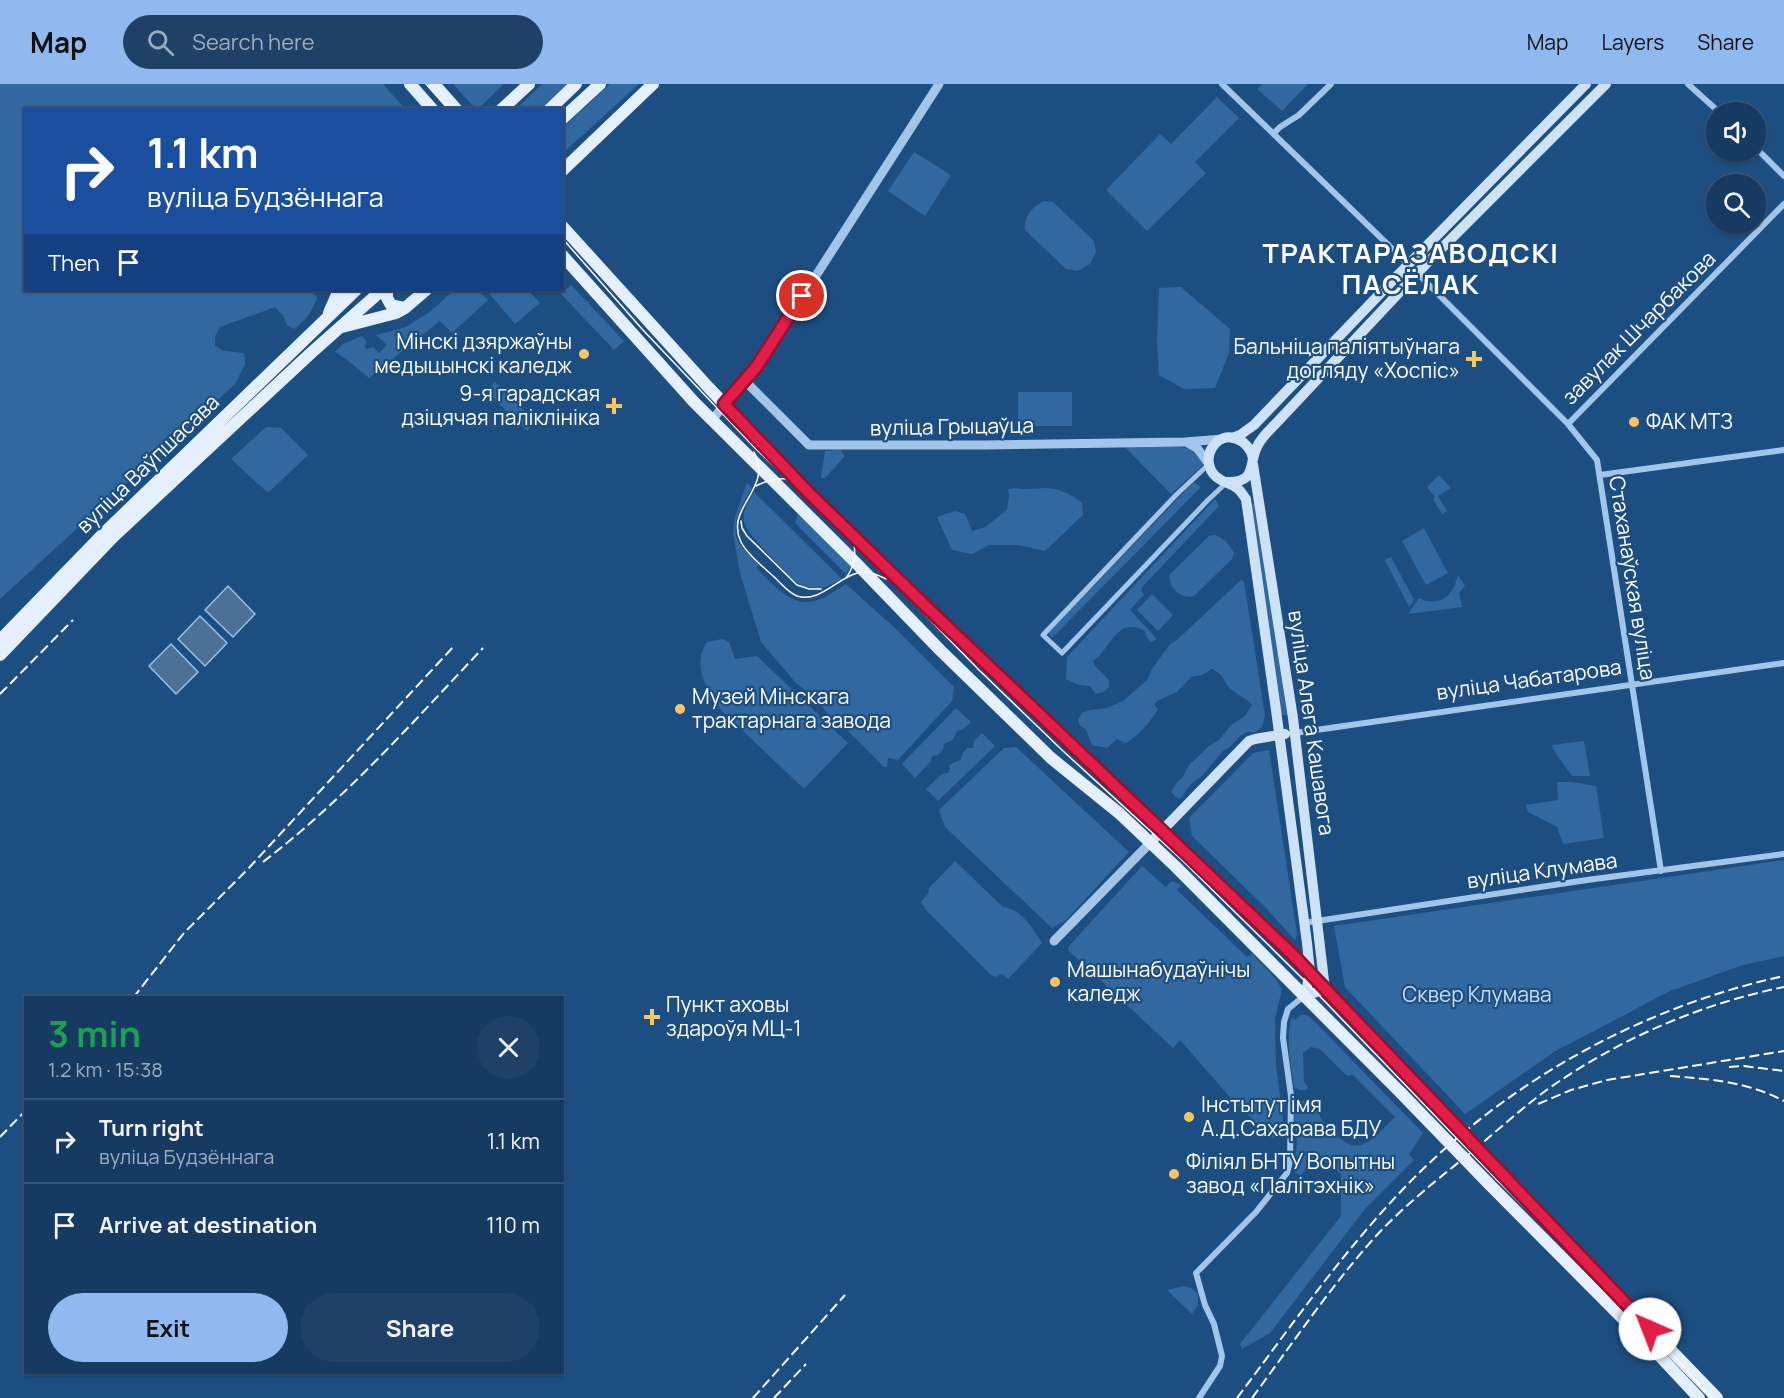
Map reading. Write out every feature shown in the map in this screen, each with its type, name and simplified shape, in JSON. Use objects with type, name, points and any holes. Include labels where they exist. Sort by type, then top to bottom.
[{"type":"main road","points":[[410,84],[432,108]]},
{"type":"main road","points":[[434,84],[455,108]]},
{"type":"main road","points":[[503,108],[529,84]]},
{"type":"main road","points":[[551,108],[576,84]]},
{"type":"main road","points":[[564,117],[600,84]]},
{"type":"main road","points":[[564,169],[653,84]]},
{"type":"main road","points":[[1586,84],[1254,425],[1240,435],[1216,443],[1209,456],[1209,464],[1214,475],[1227,482],[1241,480],[1251,470],[1259,442],[1327,368],[1606,84]]},
{"type":"main road","points":[[564,228],[724,404],[809,493],[1310,972],[1717,1398]]},
{"type":"main road","points":[[564,257],[712,420],[940,650],[1051,758],[1119,813],[1176,867],[1699,1398]]},
{"type":"main road","points":[[327,319],[339,291]]},
{"type":"main road","name":"вуліца Ваўпшасава","points":[[0,640],[106,531],[355,291]]},
{"type":"main road","name":"вуліца Ваўпшасава","points":[[0,655],[113,537],[310,353],[381,291]]},
{"type":"main road","points":[[387,291],[387,298],[391,305],[405,308]]},
{"type":"main road","points":[[338,328],[396,313],[425,291]]},
{"type":"main road","points":[[1318,359],[1327,368]]},
{"type":"main road","points":[[1227,438],[1246,444],[1252,452],[1253,461]]},
{"type":"main road","name":"вуліца Алега Кашавога","points":[[1253,461],[1295,733],[1325,989]]},
{"type":"main road","name":"вуліца Алега Кашавога","points":[[1227,482],[1236,487],[1246,499],[1280,735],[1310,972],[1305,996]]},
{"type":"main road","name":"вуліца Чабатарова","points":[[1150,843],[1249,741],[1295,733]]},
{"type":"main road","points":[[1292,828],[1306,826]]},
{"type":"main road","points":[[1305,996],[1325,989]]},
{"type":"street","points":[[712,420],[765,355],[939,84]]},
{"type":"street","name":"Стаханаўская вуліца","points":[[1222,84],[1418,273],[1568,424],[1597,460],[1661,871]]},
{"type":"street","points":[[1274,133],[1299,115],[1331,84]]},
{"type":"street","points":[[1689,84],[1708,102]]},
{"type":"street","points":[[1766,158],[1784,176]]},
{"type":"street","name":"завулак Шчарбакова","points":[[1568,424],[1784,204]]},
{"type":"street","name":"вуліца Грыцаўца","points":[[745,381],[810,445],[1185,442],[1227,438]]},
{"type":"street","points":[[1185,442],[1197,448],[1209,464],[1176,495],[1043,635],[1062,653],[1227,482]]},
{"type":"street","points":[[1600,476],[1784,450]]},
{"type":"street","name":"вуліца Чабатарова","points":[[1295,733],[1784,663]]},
{"type":"street","points":[[1054,941],[1150,843]]},
{"type":"street","name":"вуліца Клумава","points":[[1304,922],[1587,880],[1784,854]]},
{"type":"street","points":[[1199,1398],[1220,1366],[1222,1356],[1214,1324],[1205,1305],[1196,1273],[1256,1212],[1287,1173],[1290,1161],[1291,1096],[1283,1038],[1284,1022],[1288,1009],[1305,996]]},
{"type":"green space","points":[[0,84],[383,84],[404,108],[24,108],[24,291],[313,291],[317,298],[308,315],[294,329],[287,325],[283,315],[275,307],[220,327],[215,336],[215,346],[224,351],[244,353],[245,364],[235,384],[0,599]]},
{"type":"green space","points":[[453,84],[504,84],[481,106],[477,107],[472,105]]},
{"type":"green space","points":[[542,84],[569,84],[544,108],[517,108]]},
{"type":"green space","points":[[610,84],[639,84],[564,152],[564,127]]},
{"type":"green space","points":[[1262,84],[1308,84],[1282,111],[1257,89]]},
{"type":"green space","points":[[1217,97],[1239,118],[1195,162],[1206,173],[1147,231],[1106,190],[1160,134],[1171,144]]},
{"type":"green space","points":[[914,152],[951,175],[925,216],[888,191]]},
{"type":"green space","points":[[1043,201],[1053,202],[1094,241],[1096,252],[1090,264],[1078,271],[1066,269],[1025,230],[1029,213]]},
{"type":"green space","points":[[571,285],[624,341],[614,350],[561,294]]},
{"type":"green space","points":[[1181,287],[1230,329],[1229,353],[1215,388],[1184,389],[1159,375],[1157,342],[1159,288]]},
{"type":"green space","points":[[453,291],[484,291],[481,293],[488,300],[452,333],[440,321],[369,378],[335,352],[343,344],[362,336],[366,341],[367,349],[373,347],[379,353],[387,345],[376,335],[406,327],[431,311]]},
{"type":"green space","points":[[487,291],[529,291],[540,303],[515,324]]},
{"type":"green space","points":[[495,382],[536,422],[527,431],[486,391]]},
{"type":"green space","points":[[1018,392],[1072,392],[1072,426],[1018,426]]},
{"type":"green space","points":[[266,427],[281,428],[308,455],[268,493],[231,459]]},
{"type":"green space","points":[[1125,447],[1191,449],[1204,464],[1171,494]]},
{"type":"green space","points":[[840,450],[845,456],[825,478],[821,478],[825,451]]},
{"type":"green space","points":[[1439,475],[1451,488],[1438,496],[1447,511],[1442,514],[1433,499],[1435,497],[1427,487]]},
{"type":"green space","points":[[1194,482],[1201,487],[1052,638],[1048,633]]},
{"type":"green space","points":[[747,483],[752,488],[738,514],[736,536],[743,549],[759,565],[756,568],[787,596],[804,602],[825,597],[846,584],[896,629],[954,687],[952,701],[898,760],[888,758],[887,767],[884,767],[835,718],[832,719],[815,698],[796,683],[761,642],[740,573],[733,533],[735,517]]},
{"type":"green space","points":[[1051,488],[1066,492],[1082,503],[1083,515],[1045,551],[1018,545],[989,545],[972,554],[952,550],[937,517],[955,511],[965,514],[972,531],[985,527],[1007,510],[1008,489]]},
{"type":"green space","points":[[754,492],[842,579],[831,585],[812,588],[799,584],[783,570],[758,543],[744,522],[745,510]]},
{"type":"green space","points":[[1215,499],[1219,506],[1145,584],[1141,590],[1144,595],[1130,610],[1157,639],[1151,642],[1145,631],[1135,627],[1121,630],[1115,636],[1093,661],[1109,680],[1109,687],[1105,691],[1096,694],[1090,686],[1079,685],[1066,679],[1067,657]]},
{"type":"green space","points":[[1256,503],[1287,715],[1281,715],[1251,504]]},
{"type":"green space","points":[[798,514],[851,566],[846,574],[798,526],[795,522]]},
{"type":"green space","points":[[1424,528],[1448,573],[1426,585],[1402,541]]},
{"type":"green space","points":[[1214,535],[1223,539],[1230,547],[1234,553],[1232,559],[1194,596],[1180,594],[1173,588],[1170,574],[1209,536]]},
{"type":"green space","points":[[1391,557],[1414,600],[1409,607],[1385,560]]},
{"type":"green space","points":[[1458,575],[1465,586],[1459,593],[1462,607],[1408,614],[1419,598],[1433,602],[1444,598],[1453,589]]},
{"type":"green space","points":[[1241,580],[1244,582],[1265,715],[1262,727],[1255,732],[1247,732],[1240,736],[1223,751],[1202,776],[1191,784],[1180,799],[1171,792],[1189,765],[1219,740],[1231,725],[1245,716],[1252,705],[1229,687],[1217,672],[1212,669],[1202,675],[1191,677],[1177,692],[1157,701],[1154,705],[1158,709],[1151,719],[1140,733],[1126,743],[1117,739],[1107,748],[1092,745],[1086,729],[1080,726],[1078,720],[1082,713],[1107,708],[1123,701],[1147,680],[1170,644]]},
{"type":"green space","points":[[1152,594],[1173,615],[1158,631],[1137,610]]},
{"type":"green space","points":[[722,639],[729,642],[735,659],[757,656],[848,743],[804,789],[721,710],[706,686],[701,669],[702,651],[707,642]]},
{"type":"green space","points":[[956,708],[971,722],[957,731],[952,740],[944,744],[943,750],[938,755],[932,756],[931,761],[915,778],[902,764]]},
{"type":"green space","points":[[982,733],[995,746],[938,801],[926,789],[942,774],[948,773],[949,766],[961,760],[967,748],[973,748],[974,741]]},
{"type":"green space","points":[[1584,741],[1590,776],[1572,776],[1552,745]]},
{"type":"green space","points":[[1016,747],[1129,852],[1065,921],[1052,928],[945,827],[939,810],[1004,748]]},
{"type":"green space","points":[[1269,750],[1297,934],[1295,940],[1265,907],[1192,836],[1189,818],[1253,753]]},
{"type":"green space","points":[[1557,782],[1596,786],[1604,838],[1563,844],[1557,827],[1528,812],[1526,805],[1558,800]]},
{"type":"green space","name":"Сквер Клумава","points":[[1784,860],[1784,956],[1743,965],[1670,991],[1554,1052],[1465,1114],[1345,987],[1334,926]]},
{"type":"green space","points":[[955,861],[1003,907],[1021,915],[1042,943],[1008,979],[1002,974],[995,977],[991,975],[925,909],[921,902],[928,894],[929,888]]},
{"type":"green space","points":[[1142,866],[1166,887],[1172,881],[1181,885],[1177,890],[1247,957],[1252,954],[1275,978],[1282,989],[1275,1019],[1276,1065],[1285,1135],[1272,1138],[1228,1095],[1180,1040],[1173,1048],[1068,950],[1069,946]]},
{"type":"green space","points":[[1301,1015],[1307,1015],[1315,1022],[1423,1133],[1409,1154],[1414,1160],[1365,1209],[1270,1333],[1242,1349],[1240,1344],[1341,1216],[1341,1174],[1317,1155],[1300,1176],[1293,1170],[1297,1144],[1294,1111],[1296,1105],[1308,1098],[1315,1102],[1327,1127],[1347,1143],[1355,1145],[1362,1145],[1369,1141],[1395,1117],[1353,1075],[1347,1076],[1320,1049],[1311,1047],[1303,1053],[1304,1082],[1308,1087],[1307,1090],[1294,1087],[1289,1034],[1292,1017],[1295,1020]]},
{"type":"green space","points":[[1184,1286],[1193,1289],[1198,1294],[1198,1305],[1192,1314],[1167,1290]]},
{"type":"shaded area","points":[[228,586],[255,614],[233,637],[205,610]]},
{"type":"shaded area","points":[[200,616],[227,643],[205,666],[178,639]]},
{"type":"shaded area","points":[[171,644],[198,672],[176,694],[149,666]]},
{"type":"tram line","points":[[426,84],[447,108]]},
{"type":"tram line","points":[[564,240],[642,329],[756,449],[853,541],[979,670],[1182,860],[1308,984],[1496,1179],[1663,1344],[1712,1398]]},
{"type":"tram line","points":[[754,452],[758,465],[758,477],[739,518],[737,530],[741,542],[755,560],[797,596],[815,596],[856,573],[876,574],[886,579]]},
{"type":"tram line","points":[[756,486],[772,480],[788,479]]},
{"type":"tram line","points":[[741,521],[747,536],[797,585],[809,589],[821,589]]},
{"type":"tram line","points":[[846,578],[854,561],[853,541]]},
{"type":"railway","points":[[0,694],[73,620]]},
{"type":"railway","points":[[135,996],[184,933],[247,870],[455,645]]},
{"type":"railway","points":[[263,862],[350,787],[483,648]]},
{"type":"railway","points":[[1237,1398],[1319,1288],[1384,1210],[1447,1147],[1489,1112],[1580,1053],[1629,1028],[1680,1007],[1784,976]]},
{"type":"railway","points":[[1252,1398],[1327,1295],[1376,1236],[1418,1196],[1537,1097],[1603,1054],[1661,1026],[1722,1003],[1784,987]]},
{"type":"railway","points":[[1538,1104],[1571,1090],[1607,1080],[1784,1051]]},
{"type":"railway","points":[[1729,1067],[1744,1066],[1784,1071]]},
{"type":"railway","points":[[1670,1076],[1714,1080],[1757,1089],[1784,1101]]},
{"type":"railway","points":[[0,1137],[24,1112]]},
{"type":"railway","points":[[753,1398],[845,1295]]},
{"type":"railway","points":[[774,1398],[806,1364]]},
{"type":"place","name":"Мінскі дзяржаўны медыцынскі каледж","points":[[584,354]]},
{"type":"place","name":"Бальніца паліятыўнага догляду «Хоспіс»","points":[[1474,359]]},
{"type":"place","name":"9-я гарадская дзіцячая паліклініка","points":[[614,406]]},
{"type":"place","name":"ФАК МТЗ","points":[[1634,422]]},
{"type":"place","name":"Музей Мінскага трактарнага завода","points":[[680,709]]},
{"type":"place","name":"Машынабудаўнічы каледж","points":[[1055,982]]},
{"type":"place","name":"Пункт аховы здароўя МЦ-1","points":[[652,1017]]},
{"type":"place","name":"Інстытут імя А.Д.Сахарава БДУ","points":[[1189,1117]]},
{"type":"place","name":"Філіял БНТУ Вопытны завод «Палітэхнік»","points":[[1174,1174]]},
{"type":"district","name":"ТРАКТАРАЗАВОДСКІ ПАСЁЛАК","points":[[1411,270]]},
{"type":"route","points":[[802,296],[765,355],[724,404],[809,493],[936,616],[1292,954],[1650,1329]]}]
